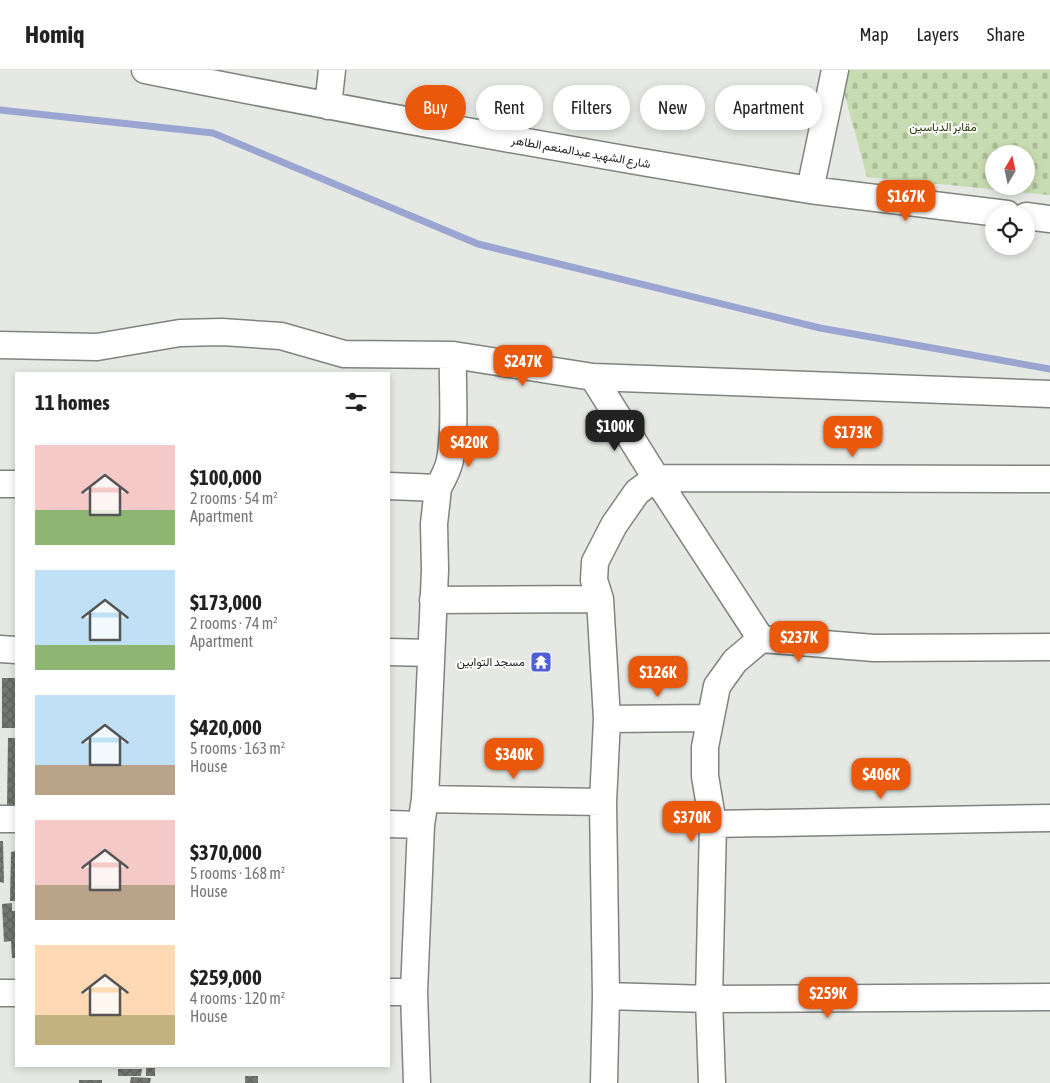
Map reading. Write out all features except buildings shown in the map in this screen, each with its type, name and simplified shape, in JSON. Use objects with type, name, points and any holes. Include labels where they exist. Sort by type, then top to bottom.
[{"type":"street","name":"شارع الشهيد عبدالمنعم الطاهر","points":[[145,70],[328,106],[698,172],[810,190],[985,211]]},
{"type":"street","points":[[328,106],[332,70]]},
{"type":"street","points":[[810,190],[835,70]]},
{"type":"street","points":[[1035,217],[1050,219]]},
{"type":"street","points":[[0,346],[97,347],[180,333],[222,332],[281,336],[344,364],[453,356],[593,377],[1050,394]]},
{"type":"street","points":[[417,1083],[414,992],[435,570],[434,524],[438,488],[450,460],[453,356]]},
{"type":"street","points":[[593,377],[761,639]]},
{"type":"street","points":[[604,1083],[606,996],[603,802],[607,719],[600,599],[594,580],[595,562],[614,525],[637,492],[656,478],[1050,479]]},
{"type":"street","points":[[0,484],[15,484]]},
{"type":"street","points":[[390,486],[438,488]]},
{"type":"street","points":[[433,600],[600,599]]},
{"type":"street","points":[[712,1083],[709,999],[713,824],[705,776],[705,747],[716,686],[735,661],[761,639],[874,648],[1050,647]]},
{"type":"street","points":[[0,649],[15,650]]},
{"type":"street","points":[[390,652],[430,653]]},
{"type":"street","points":[[607,719],[710,718]]},
{"type":"street","points":[[424,799],[603,802]]},
{"type":"street","points":[[713,824],[1050,818]]},
{"type":"street","points":[[0,819],[15,819]]},
{"type":"street","points":[[390,824],[421,825]]},
{"type":"street","points":[[390,992],[414,992]]},
{"type":"street","points":[[0,993],[15,993]]},
{"type":"street","points":[[606,996],[709,999],[1050,997]]},
{"type":"green space","name":"مقابر الدباسين","points":[[848,70],[1050,70],[1050,195],[1035,194],[1035,145],[985,145],[985,189],[867,177],[844,92]]},
{"type":"waterway","points":[[0,110],[213,133],[478,244],[820,328],[1050,369]]},
{"type":"place","name":"مسجد التوابين","points":[[541,662]]}]
